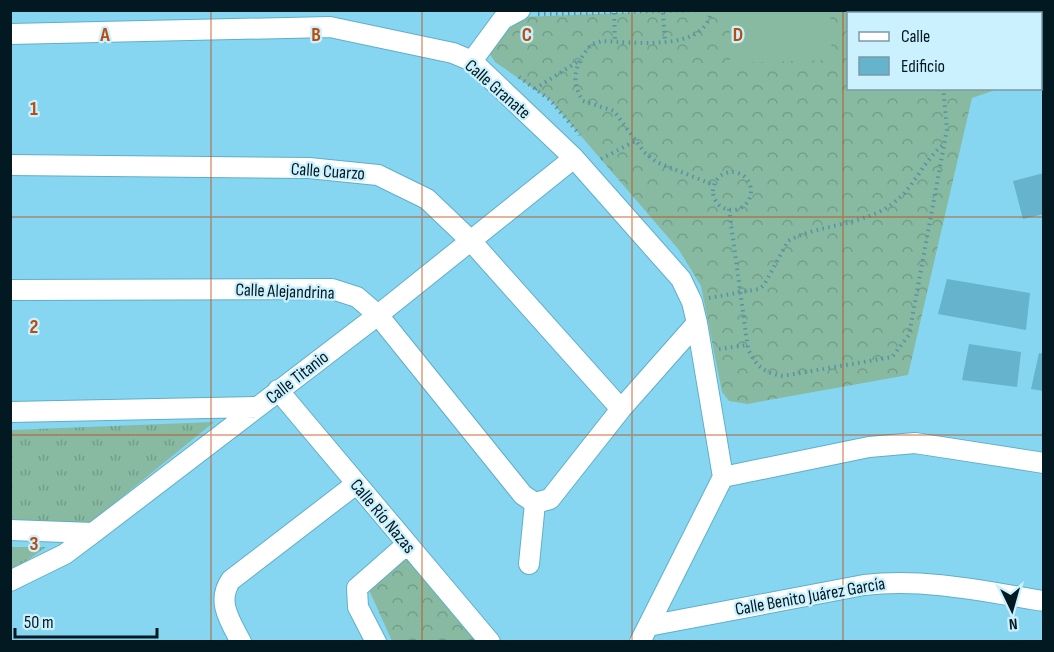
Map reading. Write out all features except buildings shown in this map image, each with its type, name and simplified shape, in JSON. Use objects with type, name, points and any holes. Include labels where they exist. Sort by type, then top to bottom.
[{"type":"street","points":[[330,27],[342,10]]},
{"type":"street","points":[[472,61],[503,19],[525,13]]},
{"type":"street","name":"Calle Granate","points":[[10,34],[330,27],[424,45],[472,61],[574,158],[681,279],[692,302],[697,323],[723,477]]},
{"type":"street","name":"Calle Titanio","points":[[10,581],[65,554],[93,533],[378,315],[574,158]]},
{"type":"street","name":"Calle Cuarzo","points":[[10,165],[309,168],[378,175],[427,200],[471,241],[621,409]]},
{"type":"street","name":"Calle Alejandrina","points":[[10,290],[332,289],[357,297],[378,315],[523,495],[535,502]]},
{"type":"street","points":[[530,564],[535,502],[550,499],[621,409],[697,323]]},
{"type":"street","name":"Calle Río Nazas","points":[[278,390],[406,545],[490,642]]},
{"type":"street","points":[[10,412],[258,407]]},
{"type":"street","points":[[644,634],[723,477],[868,447],[915,443],[1044,463]]},
{"type":"street","points":[[241,642],[223,600],[224,590],[231,580],[356,484]]},
{"type":"street","points":[[10,530],[93,533]]},
{"type":"street","points":[[376,642],[358,607],[357,588],[406,545]]},
{"type":"street","name":"Calle Benito Juárez García","points":[[644,634],[864,585],[895,581],[923,582],[1044,601]]},
{"type":"path","points":[[525,13],[663,13],[700,10]]},
{"type":"path","points":[[711,10],[703,28],[692,36],[664,42],[615,41],[592,44],[581,60],[574,78],[583,101],[614,111],[644,152],[656,162],[714,185]]},
{"type":"path","points":[[614,13],[615,41]]},
{"type":"path","points":[[663,13],[664,42]]},
{"type":"path","points":[[535,89],[581,60]]},
{"type":"path","points":[[511,72],[550,100],[586,142]]},
{"type":"path","points":[[729,209],[747,345],[759,368],[770,374],[783,376],[885,360],[898,351],[909,335],[948,121],[943,90]]},
{"type":"path","points":[[601,159],[637,140]]},
{"type":"path","points":[[702,292],[705,301],[764,285],[788,241],[872,214],[897,201],[930,155],[944,143]]},
{"type":"path","points":[[594,151],[609,168]]},
{"type":"path","points":[[729,172],[746,178],[750,184],[750,198],[740,208],[729,209],[716,200],[714,185],[720,176],[729,172]]},
{"type":"path","points":[[715,356],[714,350],[747,345]]},
{"type":"green space","points":[[700,10],[1043,11],[1044,73],[1042,74],[1042,12],[847,12],[847,90],[995,90],[972,98],[908,375],[747,404],[729,401],[722,392],[701,286],[679,250],[550,100],[495,62],[490,54],[490,44],[520,17]]},
{"type":"green space","points":[[730,11],[830,11],[832,60],[730,63]]},
{"type":"green space","points":[[214,422],[90,523],[11,520],[11,430]]},
{"type":"green space","points":[[11,547],[46,547],[11,572]]},
{"type":"green space","points":[[408,558],[478,641],[392,641],[369,590],[402,559]]}]
